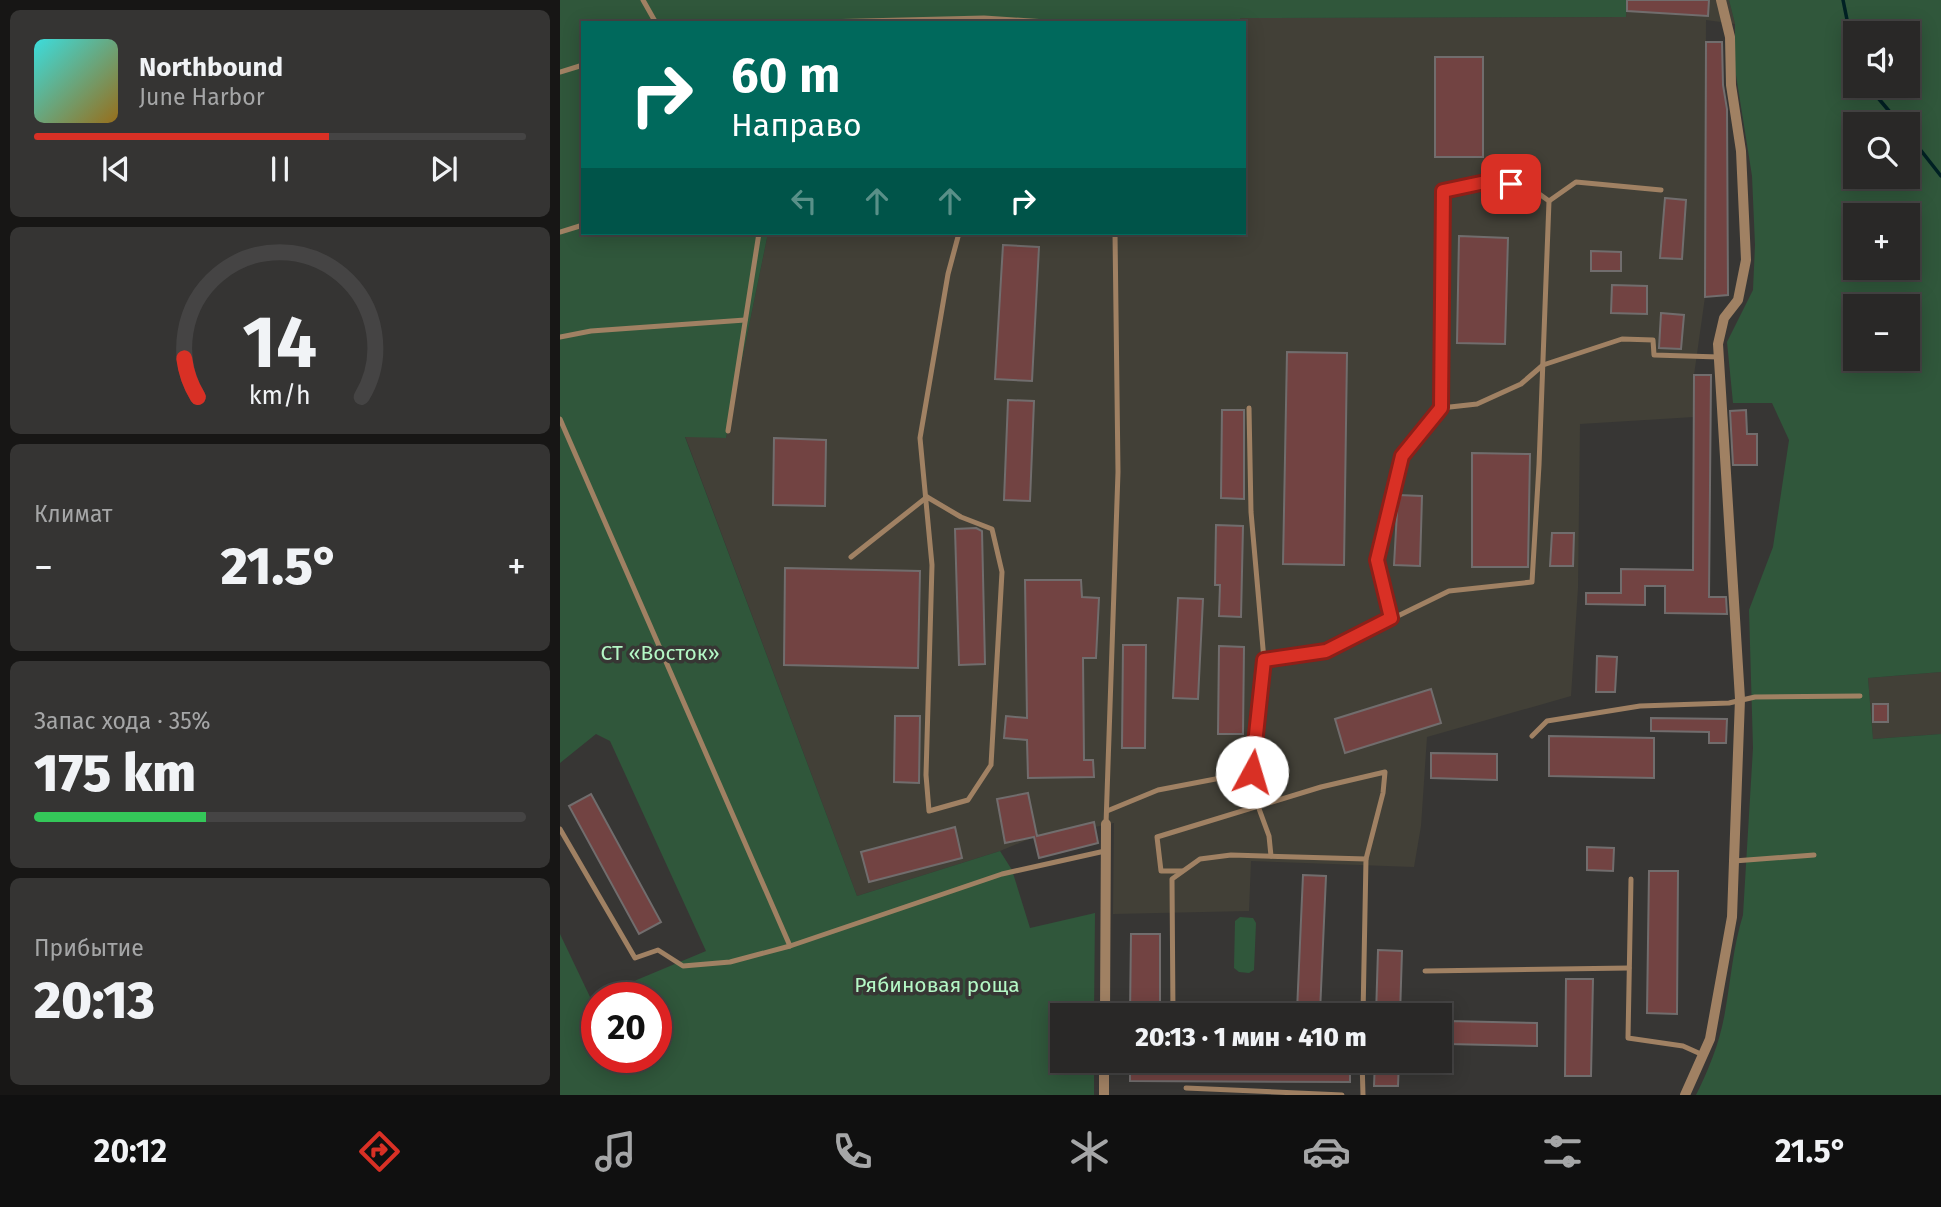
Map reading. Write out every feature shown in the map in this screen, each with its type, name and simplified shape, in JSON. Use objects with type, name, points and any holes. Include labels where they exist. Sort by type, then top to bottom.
[{"type":"street","points":[[1685,1095],[1710,1039],[1732,917],[1740,699],[1718,344],[1724,318],[1738,300],[1746,260],[1741,151],[1731,85],[1730,37],[1721,0]]},
{"type":"street","points":[[1105,1003],[1106,824]]},
{"type":"street","points":[[1104,1073],[1104,1095]]},
{"type":"lane","points":[[643,0],[655,21]]},
{"type":"lane","points":[[862,21],[984,18],[1031,21]]},
{"type":"lane","points":[[560,72],[581,66]]},
{"type":"lane","points":[[1391,618],[1377,560],[1402,456],[1441,408],[1443,191],[1490,181],[1531,188],[1549,201]]},
{"type":"lane","points":[[1549,201],[1576,182],[1661,190]]},
{"type":"lane","points":[[1264,660],[1326,651],[1449,591],[1532,582],[1549,201]]},
{"type":"lane","points":[[560,232],[581,226]]},
{"type":"lane","points":[[728,431],[759,235]]},
{"type":"lane","points":[[927,497],[961,517],[992,529],[1002,572],[991,765],[968,800],[929,811],[926,775],[932,565],[920,438],[948,274],[958,235]]},
{"type":"lane","points":[[1106,824],[1118,472],[1115,235]]},
{"type":"lane","points":[[560,337],[591,331],[745,320]]},
{"type":"lane","points":[[1441,408],[1477,404],[1521,384],[1543,365],[1622,339],[1653,340],[1654,355],[1718,357]]},
{"type":"lane","points":[[1107,811],[1158,790],[1252,772],[1264,660],[1251,512],[1249,408]]},
{"type":"lane","points":[[560,419],[790,946]]},
{"type":"lane","points":[[851,557],[927,497]]},
{"type":"lane","points":[[1532,736],[1547,721],[1640,706],[1860,695]]},
{"type":"lane","points":[[1183,872],[1161,871],[1157,836],[1321,787],[1385,772],[1383,793],[1367,859],[1363,1003]]},
{"type":"lane","points":[[1258,806],[1269,836],[1271,856]]},
{"type":"lane","points":[[560,829],[635,958],[658,950],[683,965],[730,962],[790,946],[1002,874],[1107,851]]},
{"type":"lane","points":[[1173,1003],[1172,879],[1200,859],[1231,855],[1367,859]]},
{"type":"lane","points":[[1734,861],[1814,855]]},
{"type":"lane","points":[[1631,878],[1628,1038],[1683,1046],[1703,1055]]},
{"type":"lane","points":[[1425,971],[1629,968]]},
{"type":"lane","points":[[1362,1073],[1363,1095]]},
{"type":"lane","points":[[1186,1088],[1342,1095]]},
{"type":"shaded area","points":[[1627,0],[1729,0],[1735,24],[1706,20],[1705,297],[1694,375],[1694,417],[1580,424],[1578,588],[1571,696],[1427,737],[1421,826],[1414,867],[1251,861],[1249,911],[1113,914],[1114,823],[1095,827],[1093,822],[1034,837],[1000,851],[857,896],[685,436],[726,438],[768,235],[1246,235],[1246,21],[1238,21],[1241,18],[1626,17]]},
{"type":"shaded area","points":[[1941,672],[1941,734],[1873,739],[1868,678]]},
{"type":"green space","points":[[560,0],[1627,0],[1626,17],[1241,18],[1238,21],[581,21],[581,235],[768,235],[726,438],[685,437],[857,896],[1000,851],[1012,870],[1030,928],[1095,913],[1094,1003],[1050,1003],[1050,1073],[1094,1073],[1094,1095],[560,1095],[560,934],[583,982],[581,1073],[672,1073],[672,982],[632,982],[706,951],[610,741],[596,734],[560,763]]},
{"type":"green space","points":[[1729,0],[1941,0],[1941,672],[1868,678],[1873,739],[1941,734],[1941,1095],[1696,1095],[1720,1034],[1743,915],[1753,748],[1749,610],[1773,547],[1789,440],[1772,403],[1733,403],[1727,342],[1753,290],[1755,245],[1752,176],[1735,69],[1735,24]]},
{"type":"green space","points":[[1240,917],[1253,918],[1256,923],[1254,970],[1249,973],[1239,972],[1234,968],[1235,921]]},
{"type":"building","points":[[1627,0],[1709,0],[1708,16],[1627,11]]},
{"type":"building","points":[[1706,42],[1722,42],[1723,85],[1727,109],[1728,295],[1705,297]]},
{"type":"building","points":[[1435,57],[1483,57],[1483,157],[1435,157]]},
{"type":"building","points":[[1665,198],[1686,200],[1682,259],[1660,258]]},
{"type":"building","points":[[1459,236],[1508,238],[1505,344],[1457,343]]},
{"type":"building","points":[[1003,245],[1039,247],[1032,381],[995,379]]},
{"type":"building","points":[[1591,251],[1621,252],[1621,271],[1591,271]]},
{"type":"building","points":[[1612,285],[1647,286],[1647,314],[1611,313]]},
{"type":"building","points":[[1661,313],[1684,315],[1681,349],[1659,348]]},
{"type":"building","points":[[1287,352],[1347,353],[1344,565],[1283,564]]},
{"type":"building","points":[[1694,375],[1711,375],[1709,597],[1726,597],[1727,614],[1665,613],[1665,586],[1645,586],[1645,605],[1586,604],[1586,593],[1621,593],[1621,569],[1693,570]]},
{"type":"building","points":[[1008,400],[1034,401],[1030,501],[1004,500]]},
{"type":"building","points":[[1222,410],[1244,410],[1244,499],[1221,498]]},
{"type":"building","points":[[1746,410],[1747,434],[1757,434],[1757,465],[1733,465],[1730,411]]},
{"type":"building","points":[[774,438],[826,440],[825,506],[773,505]]},
{"type":"building","points":[[1472,453],[1530,454],[1528,567],[1472,567]]},
{"type":"building","points":[[1398,495],[1422,496],[1420,566],[1394,565]]},
{"type":"building","points":[[1216,525],[1243,526],[1241,617],[1219,616],[1220,585],[1215,585]]},
{"type":"building","points":[[976,528],[982,531],[985,664],[959,665],[955,529]]},
{"type":"building","points":[[1552,533],[1574,533],[1573,566],[1550,566]]},
{"type":"building","points":[[785,568],[920,571],[918,668],[784,665]]},
{"type":"building","points":[[1025,580],[1081,580],[1082,597],[1099,598],[1096,658],[1083,658],[1084,760],[1093,760],[1094,777],[1028,778],[1027,740],[1004,738],[1006,716],[1027,718]]},
{"type":"building","points":[[1178,598],[1203,599],[1198,699],[1173,698]]},
{"type":"building","points":[[1123,645],[1146,645],[1145,748],[1122,748]]},
{"type":"building","points":[[1219,646],[1244,647],[1243,734],[1218,734]]},
{"type":"building","points":[[1597,656],[1617,657],[1615,692],[1596,692]]},
{"type":"building","points":[[1431,689],[1441,723],[1345,753],[1335,719]]},
{"type":"building","points":[[1873,704],[1888,704],[1888,722],[1873,722]]},
{"type":"building","points":[[895,716],[920,716],[919,783],[894,782]]},
{"type":"building","points":[[1651,718],[1727,719],[1726,743],[1709,743],[1709,732],[1651,731]]},
{"type":"building","points":[[1549,736],[1654,738],[1654,778],[1549,776]]},
{"type":"building","points":[[1431,753],[1497,754],[1497,780],[1431,778]]},
{"type":"building","points":[[1028,793],[1037,836],[1094,822],[1098,843],[1039,858],[1034,837],[1005,843],[997,799]]},
{"type":"building","points":[[591,794],[661,922],[639,934],[569,806]]},
{"type":"building","points":[[955,827],[962,858],[869,882],[861,852]]},
{"type":"building","points":[[1587,847],[1614,848],[1613,871],[1587,870]]},
{"type":"building","points":[[1649,871],[1678,871],[1677,1014],[1647,1013]]},
{"type":"building","points":[[1303,875],[1326,876],[1320,1003],[1297,1003]]},
{"type":"building","points":[[1131,934],[1160,934],[1160,1003],[1130,1003]]},
{"type":"building","points":[[1378,950],[1402,951],[1400,1003],[1376,1003]]},
{"type":"building","points":[[1566,979],[1593,979],[1591,1076],[1565,1076]]},
{"type":"building","points":[[1452,1021],[1537,1023],[1537,1046],[1452,1044]]},
{"type":"building","points":[[1130,1073],[1350,1073],[1350,1082],[1130,1081]]},
{"type":"building","points":[[1374,1073],[1398,1073],[1398,1086],[1374,1086]]},
{"type":"waterway","points":[[1843,0],[1847,21]]},
{"type":"waterway","points":[[1878,98],[1890,112]]},
{"type":"waterway","points":[[1920,149],[1941,176]]},
{"type":"route","points":[[1252,772],[1264,660],[1326,651],[1391,618],[1377,560],[1402,456],[1441,408],[1443,191],[1490,181],[1511,184]]},
{"type":"park label","name":"СТ «Восток»","points":[[660,653]]},
{"type":"park label","name":"Рябиновая роща","points":[[937,985]]}]
